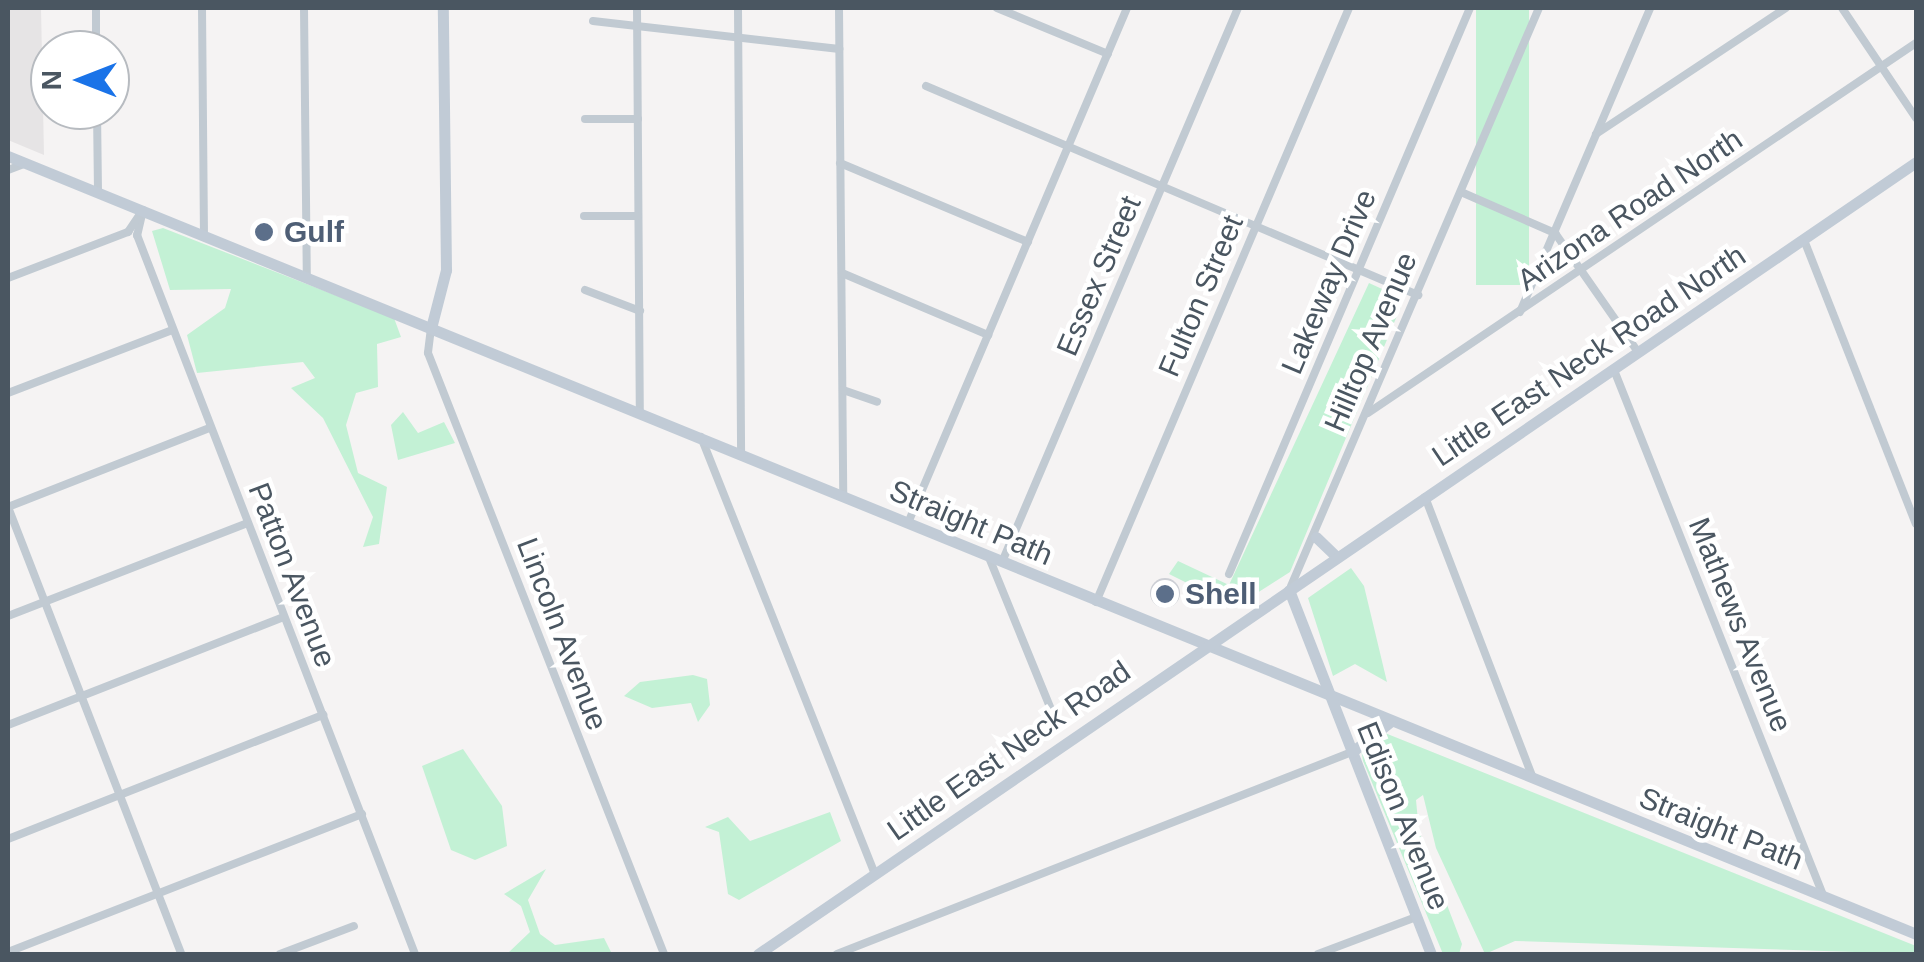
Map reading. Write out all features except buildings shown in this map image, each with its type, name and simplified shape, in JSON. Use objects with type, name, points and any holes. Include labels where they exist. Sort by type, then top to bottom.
[{"type":"main road","points":[[431,328],[446,270],[443,8]]},
{"type":"main road","name":"Straight Path","points":[[8,156],[1916,934]]},
{"type":"main road","name":"Little East Neck Road North","points":[[1288,590],[1916,162]]},
{"type":"main road","points":[[1316,537],[1336,557]]},
{"type":"main road","points":[[1288,590],[1328,696]]},
{"type":"main road","name":"Little East Neck Road","points":[[758,954],[1288,590]]},
{"type":"main road","name":"Edison Avenue","points":[[1328,696],[1431,954]]},
{"type":"main road","points":[[1352,752],[1390,722]]},
{"type":"street","points":[[202,8],[204,235]]},
{"type":"street","points":[[304,8],[307,277]]},
{"type":"street","points":[[637,8],[640,412]]},
{"type":"street","points":[[738,8],[741,455]]},
{"type":"street","points":[[839,8],[843,496]]},
{"type":"street","points":[[997,8],[1108,54]]},
{"type":"street","points":[[908,523],[1127,8]]},
{"type":"street","name":"Essex Street","points":[[1002,562],[1238,8]]},
{"type":"street","name":"Fulton Street","points":[[1096,602],[1348,8]]},
{"type":"street","name":"Lakeway Drive","points":[[1229,574],[1470,8]]},
{"type":"street","name":"Hilltop Avenue","points":[[1288,590],[1316,537],[1540,8]]},
{"type":"street","points":[[1520,312],[1650,8]]},
{"type":"street","points":[[1596,134],[1786,8]]},
{"type":"street","points":[[1842,8],[1916,118]]},
{"type":"street","points":[[593,22],[637,20],[840,49]]},
{"type":"street","name":"Arizona Road North","points":[[1368,413],[1916,43]]},
{"type":"street","points":[[926,86],[1418,294]]},
{"type":"street","points":[[584,119],[638,119]]},
{"type":"street","points":[[97,130],[98,191]]},
{"type":"street","points":[[8,170],[26,163]]},
{"type":"street","points":[[840,164],[1028,242]]},
{"type":"street","points":[[1461,192],[1555,233],[1638,352]]},
{"type":"street","points":[[8,278],[128,232],[143,210]]},
{"type":"street","name":"Patton Avenue","points":[[143,210],[137,235],[416,954]]},
{"type":"street","points":[[584,216],[638,216]]},
{"type":"street","points":[[1804,240],[1916,524]]},
{"type":"street","points":[[842,273],[988,335]]},
{"type":"street","points":[[585,290],[640,311]]},
{"type":"street","name":"Lincoln Avenue","points":[[431,328],[428,353],[664,954]]},
{"type":"street","points":[[8,392],[172,330]]},
{"type":"street","name":"Mathews Avenue","points":[[1614,370],[1824,897]]},
{"type":"street","points":[[843,390],[877,402]]},
{"type":"street","points":[[180,954],[8,507],[210,428]]},
{"type":"street","points":[[701,437],[875,874]]},
{"type":"street","points":[[1425,497],[1534,780]]},
{"type":"street","points":[[8,616],[248,522]]},
{"type":"street","points":[[988,554],[1055,719]]},
{"type":"street","points":[[8,725],[284,617]]},
{"type":"street","points":[[8,838],[323,715]]},
{"type":"street","points":[[837,954],[1352,752]]},
{"type":"street","points":[[8,952],[362,814]]},
{"type":"street","points":[[1318,954],[1416,917]]},
{"type":"street","points":[[280,954],[354,926]]},
{"type":"shaded area","points":[[8,8],[41,8],[41,30],[30,30],[30,130],[43,130],[44,155],[8,140]]},
{"type":"green space","points":[[1476,8],[1529,8],[1529,285],[1476,285]]},
{"type":"green space","points":[[163,228],[394,318],[401,337],[377,344],[378,387],[356,393],[346,425],[358,473],[387,487],[379,544],[363,547],[373,517],[323,418],[291,388],[315,378],[303,362],[197,373],[187,335],[225,308],[231,289],[170,290],[152,231]]},
{"type":"green space","points":[[1369,283],[1404,299],[1290,572],[1235,607],[1169,574],[1178,561],[1229,585]]},
{"type":"green space","points":[[403,412],[418,433],[444,422],[455,443],[398,460],[391,425]]},
{"type":"green space","points":[[1351,568],[1364,586],[1387,682],[1355,664],[1333,676],[1308,598]]},
{"type":"green space","points":[[693,675],[707,679],[710,705],[698,722],[691,703],[652,708],[624,696],[640,682]]},
{"type":"green space","points":[[1380,731],[1916,946],[1916,954],[1515,941],[1485,954],[1436,848],[1423,795],[1416,800],[1419,832],[1462,944],[1459,954],[1443,954],[1363,761],[1361,749]]},
{"type":"green space","points":[[463,749],[502,806],[507,846],[475,860],[451,850],[422,766]]},
{"type":"green space","points":[[830,812],[841,841],[739,900],[728,894],[719,832],[705,827],[728,817],[750,841]]},
{"type":"green space","points":[[546,869],[528,900],[540,934],[555,945],[604,938],[612,954],[507,954],[530,932],[521,906],[504,894]]},
{"type":"place","name":"Gulf","points":[[264,232]]},
{"type":"place","name":"Shell","points":[[1165,594]]}]
